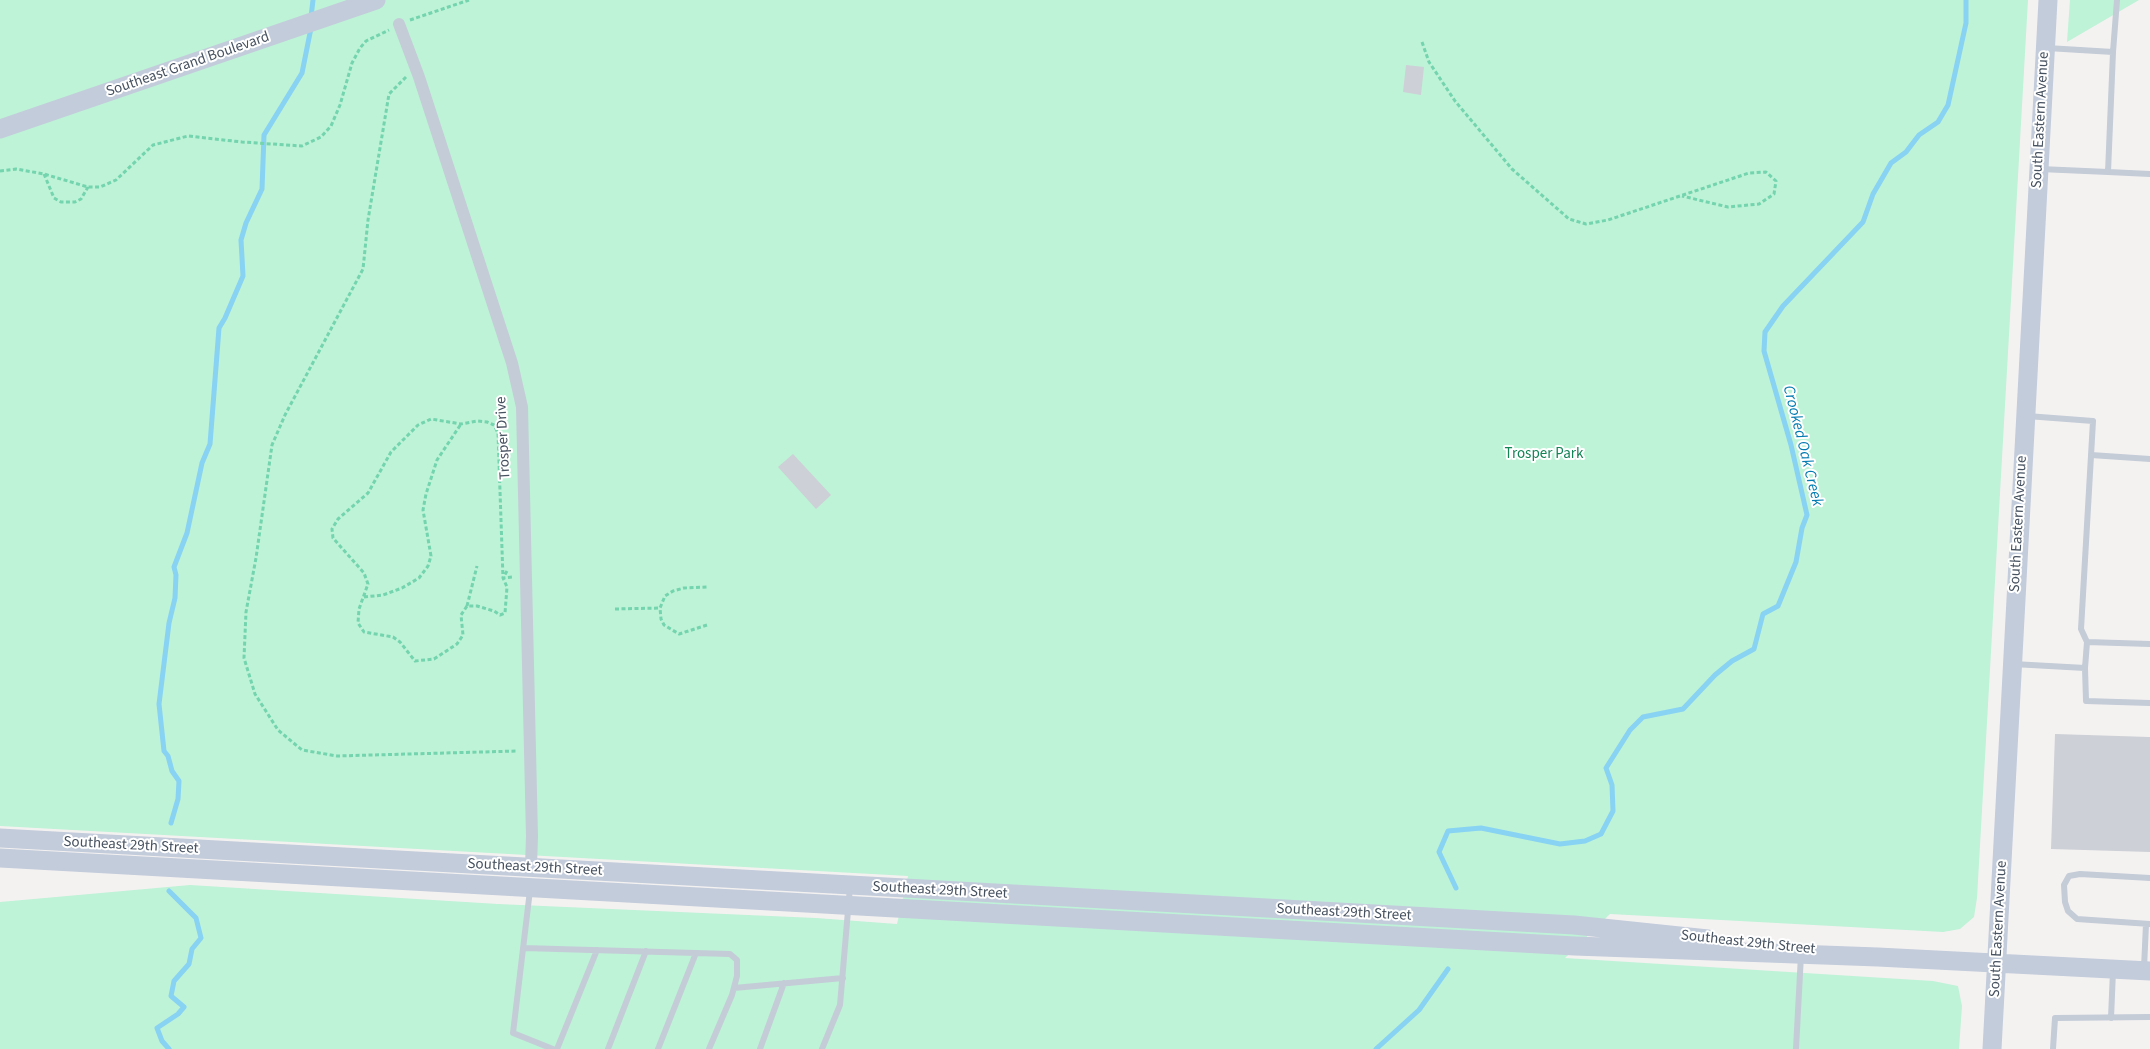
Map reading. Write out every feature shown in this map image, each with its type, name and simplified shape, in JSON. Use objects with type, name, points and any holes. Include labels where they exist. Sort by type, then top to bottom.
[{"type":"main road","name":"Southeast Grand Boulevard","points":[[0,129],[376,0]]},
{"type":"main road","name":"South Eastern Avenue","points":[[1992,1049],[2048,0]]},
{"type":"main road","name":"Southeast 29th Street","points":[[0,838],[1574,925],[1878,956],[2147,971]]},
{"type":"main road","points":[[9,858],[19,840]]},
{"type":"main road","points":[[194,850],[194,868]]},
{"type":"main road","name":"Southeast 29th Street","points":[[9,858],[1574,946],[1878,956]]},
{"type":"main road","points":[[531,868],[531,887]]},
{"type":"street","name":"Trosper Drive","points":[[399,24],[415,67],[512,363],[522,407],[532,836],[531,868]]},
{"type":"lane","points":[[2108,172],[2117,0]]},
{"type":"lane","points":[[2046,48],[2114,52]]},
{"type":"lane","points":[[2038,169],[2150,174]]},
{"type":"lane","points":[[2025,416],[2094,421],[2081,629],[2087,642],[2085,668],[2086,701],[2150,703]]},
{"type":"lane","points":[[2091,455],[2150,459]]},
{"type":"lane","points":[[2087,642],[2150,644]]},
{"type":"lane","points":[[2012,664],[2085,668]]},
{"type":"lane","points":[[2147,971],[2148,924],[2077,919],[2068,911],[2065,902],[2064,885],[2069,876],[2080,874],[2150,878]]},
{"type":"lane","points":[[822,1049],[840,1005],[850,886]]},
{"type":"lane","points":[[531,887],[513,1033],[553,1049]]},
{"type":"lane","points":[[523,948],[730,954],[737,960],[737,976],[710,1049]]},
{"type":"lane","points":[[557,1049],[597,950]]},
{"type":"lane","points":[[608,1049],[646,951]]},
{"type":"lane","points":[[658,1049],[696,953]]},
{"type":"lane","points":[[1796,1049],[1801,954]]},
{"type":"lane","points":[[2111,1018],[2113,970]]},
{"type":"lane","points":[[734,988],[842,978]]},
{"type":"lane","points":[[760,1049],[784,983]]},
{"type":"lane","points":[[2053,1049],[2055,1018],[2150,1017]]},
{"type":"path","points":[[0,171],[16,169],[44,174],[88,187],[100,187],[116,180],[153,145],[188,136],[284,146],[302,146],[321,137],[336,116],[352,63],[360,48],[374,36],[399,24],[469,0]]},
{"type":"path","points":[[1422,42],[1429,62],[1462,108],[1512,169],[1569,219],[1586,224],[1608,220],[1749,173],[1766,172],[1776,181],[1774,194],[1759,204],[1728,207],[1682,196]]},
{"type":"path","points":[[415,67],[389,94],[368,220],[363,269],[285,415],[272,445],[261,529],[246,612],[244,658],[255,694],[278,730],[302,750],[338,756],[530,750]]},
{"type":"path","points":[[44,174],[54,198],[61,202],[75,202],[80,199],[88,187]]},
{"type":"path","points":[[467,606],[477,606],[494,611],[500,615],[505,612],[507,587],[503,578],[498,433],[494,425],[488,422],[477,421],[461,424],[431,419],[418,425],[391,452],[368,492],[338,519],[332,529],[333,538],[364,573],[368,584],[359,610],[358,623],[364,632],[393,637],[400,642],[415,661],[434,659],[457,644],[463,635],[461,615],[467,606],[477,566]]},
{"type":"path","points":[[364,597],[383,595],[402,588],[419,578],[428,566],[431,556],[422,510],[437,460],[461,424]]},
{"type":"path","points":[[503,578],[507,571]]},
{"type":"path","points":[[503,578],[525,576]]},
{"type":"path","points":[[707,625],[680,634],[664,625],[661,619],[660,608],[665,596],[673,591],[684,588],[708,587]]},
{"type":"path","points":[[615,609],[660,608]]},
{"type":"green space","name":"Trosper Park","points":[[0,0],[2028,0],[1977,898],[1974,917],[1960,929],[1943,932],[1610,914],[1565,958],[1933,981],[1958,986],[1962,1006],[1959,1049],[0,1049],[0,902],[190,885],[498,904],[816,918],[897,924],[908,876],[0,826]]},
{"type":"green space","points":[[2070,0],[2139,0],[2067,42]]},
{"type":"building","points":[[1406,65],[1424,67],[1421,95],[1403,92]]},
{"type":"building","points":[[793,454],[831,495],[816,509],[778,467]]},
{"type":"building","points":[[2055,734],[2150,737],[2150,852],[2051,849]]},
{"type":"waterway","points":[[311,17],[313,0]]},
{"type":"waterway","name":"Crooked Oak Creek","points":[[1456,888],[1439,852],[1448,831],[1481,828],[1560,844],[1585,841],[1601,834],[1613,811],[1612,785],[1606,768],[1630,730],[1643,717],[1683,709],[1715,675],[1732,661],[1754,649],[1763,614],[1778,606],[1796,562],[1802,528],[1807,515],[1791,445],[1764,351],[1765,332],[1783,306],[1863,222],[1873,194],[1891,163],[1906,152],[1919,135],[1938,122],[1948,105],[1966,23],[1966,0]]},
{"type":"waterway","points":[[171,823],[178,799],[179,781],[172,771],[168,756],[164,751],[159,704],[169,623],[175,598],[176,575],[174,567],[187,533],[202,463],[210,444],[219,328],[243,276],[241,240],[246,223],[262,189],[264,135],[302,73],[311,28]]},
{"type":"waterway","points":[[169,891],[196,918],[201,938],[192,949],[189,964],[174,981],[171,996],[184,1007],[178,1014],[157,1028],[162,1041],[169,1049]]},
{"type":"waterway","name":"Crooked Oak Creek","points":[[1376,1049],[1419,1010],[1448,969]]}]
